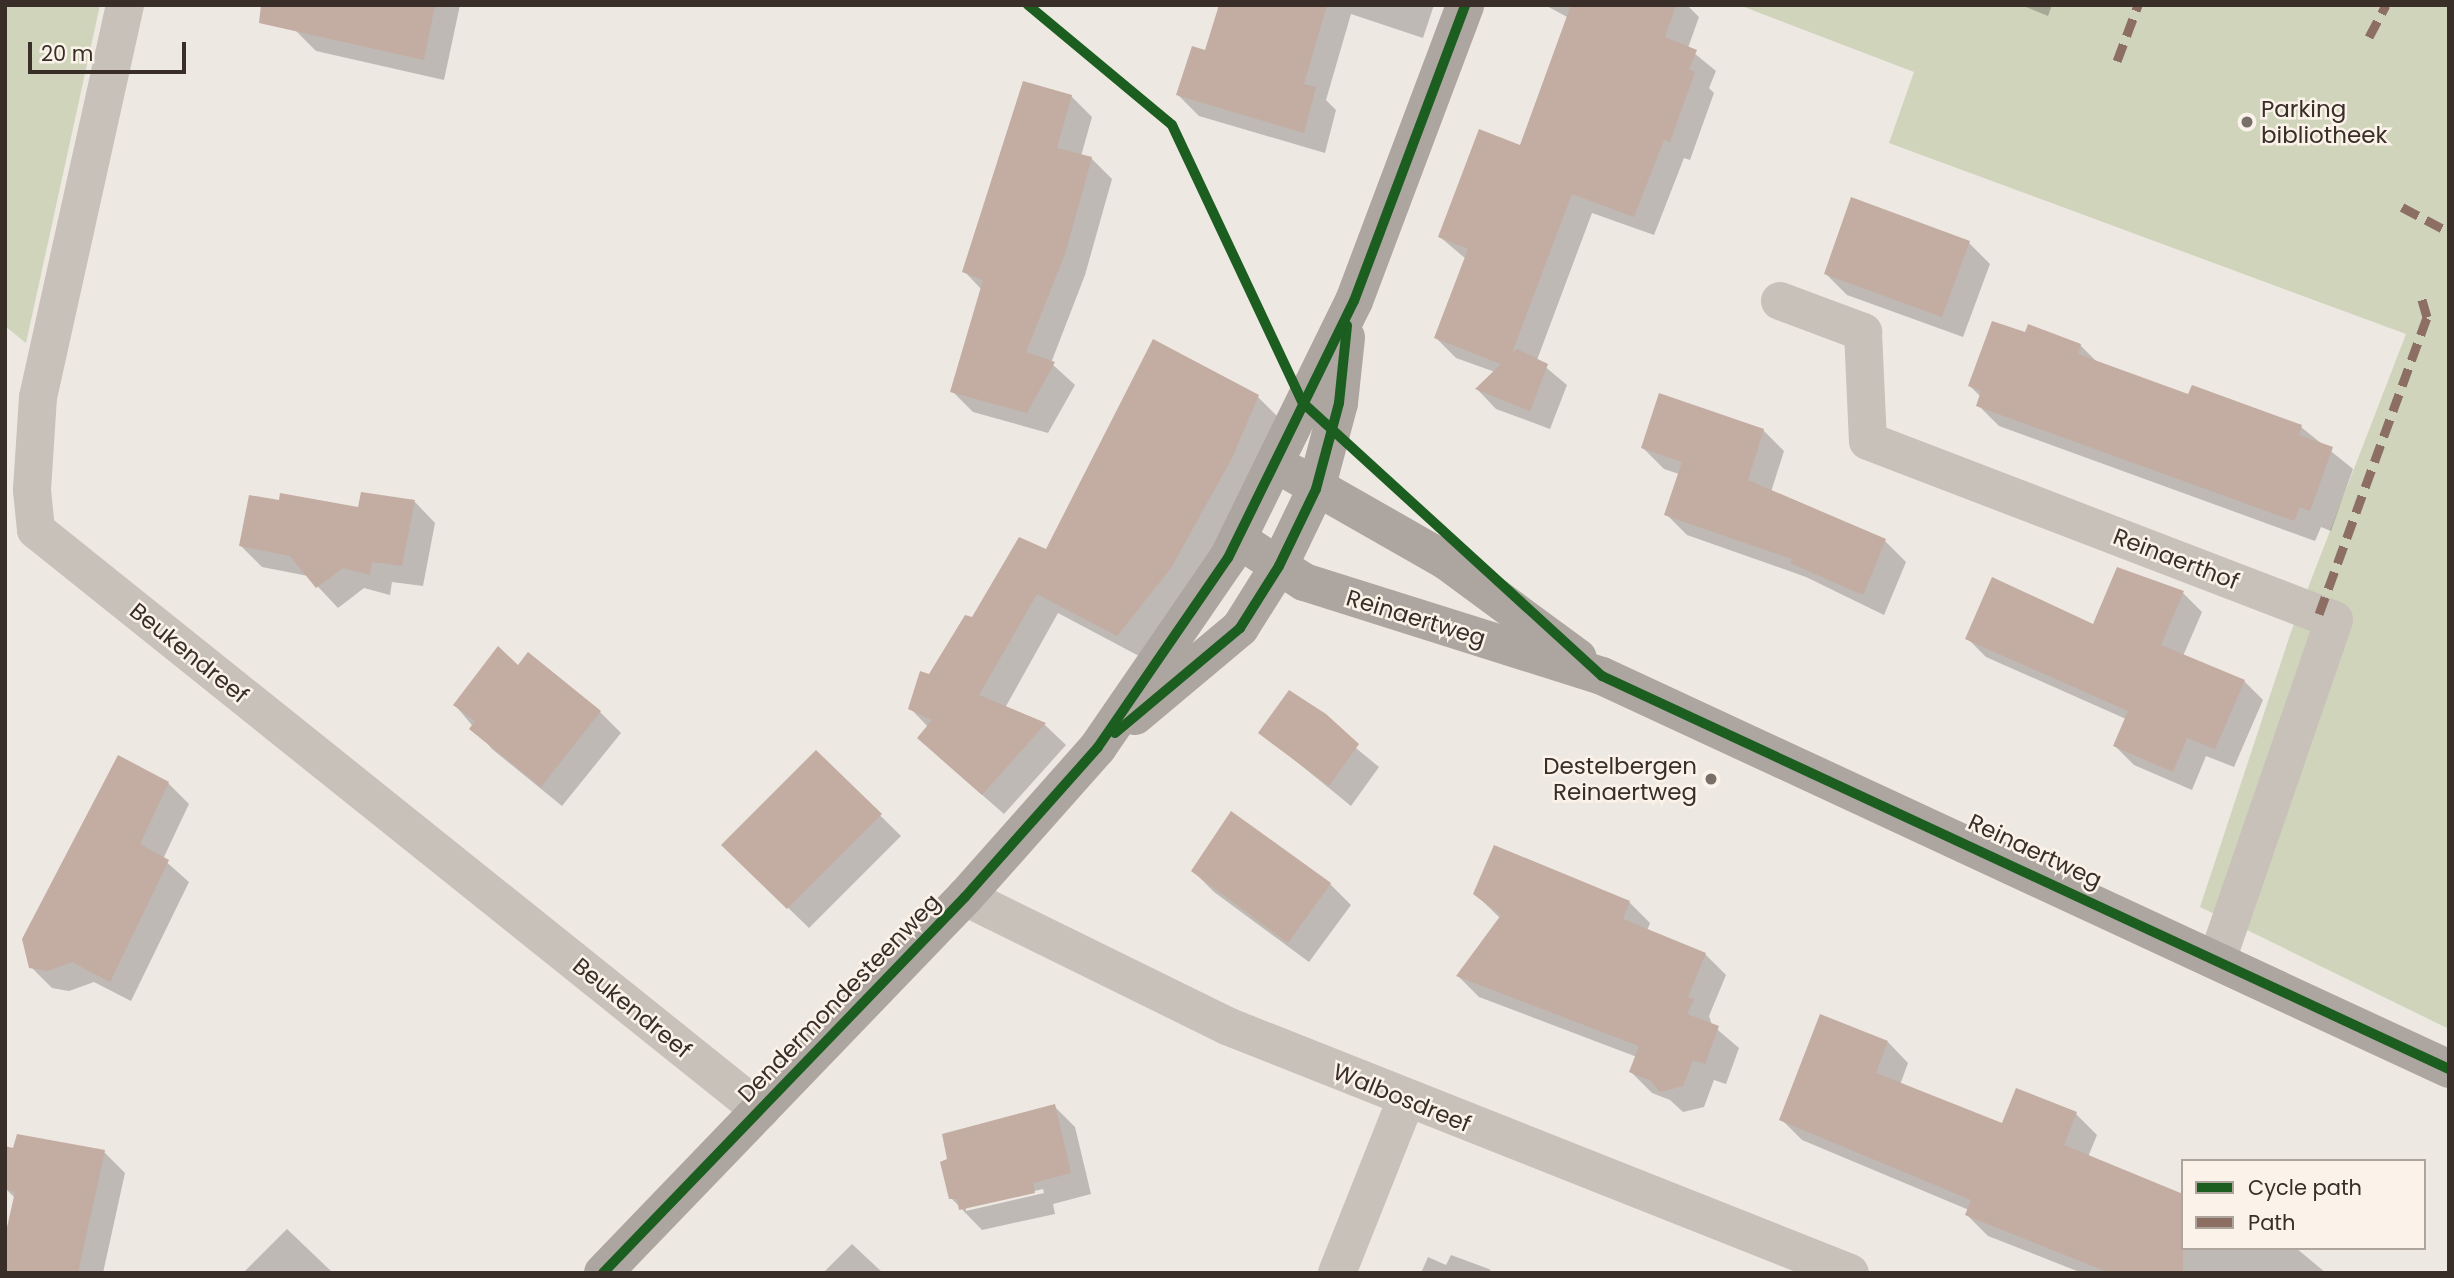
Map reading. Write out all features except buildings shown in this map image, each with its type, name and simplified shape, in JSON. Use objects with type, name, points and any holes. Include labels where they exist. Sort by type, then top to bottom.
[{"type":"main road","name":"Dendermondesteenweg","points":[[603,1273],[965,897],[1098,747],[1239,540],[1348,314],[1465,5]]},
{"type":"main road","name":"Dendermondesteenweg","points":[[1098,747],[1240,628],[1279,566],[1316,489],[1339,403],[1348,314]]},
{"type":"main road","name":"Reinaertweg","points":[[1276,463],[1316,489],[1446,560],[1602,676]]},
{"type":"main road","name":"Reinaertweg","points":[[1239,540],[1304,582],[1357,601],[1602,676],[2217,959],[2449,1069]]},
{"type":"street","name":"Beukendreef","points":[[125,5],[38,397],[32,490],[36,530],[760,1110]]},
{"type":"street","name":"Reinaerthof","points":[[1780,301],[1863,332],[1868,441],[2334,620],[2217,959]]},
{"type":"street","name":"Walbosdreef","points":[[965,897],[1227,1026],[1406,1100],[1850,1273]]},
{"type":"street","points":[[1337,1273],[1406,1100]]},
{"type":"green space","points":[[5,5],[100,5],[26,343],[5,326]]},
{"type":"green space","points":[[1739,5],[2449,5],[2449,1029],[2200,907],[2291,632],[2406,334],[1889,143],[1914,72]]},
{"type":"marked path","points":[[2117,61],[2138,5]]},
{"type":"marked path","points":[[2369,37],[2386,5]]},
{"type":"marked path","points":[[2402,207],[2449,232]]},
{"type":"marked path","points":[[2319,614],[2427,317],[2420,293]]},
{"type":"cycle path","points":[[1028,5],[1172,125],[1303,403],[1602,676],[2449,1069]]},
{"type":"cycle path","points":[[603,1273],[965,897],[1098,747],[1228,558],[1354,301],[1465,5]]},
{"type":"cycle path","points":[[1115,733],[1240,628],[1279,566],[1316,489],[1339,403],[1347,325]]},
{"type":"place","name":"Parking bibliotheek","points":[[2247,122]]},
{"type":"place","name":"Destelbergen Reinaertweg","points":[[1711,779]]}]
